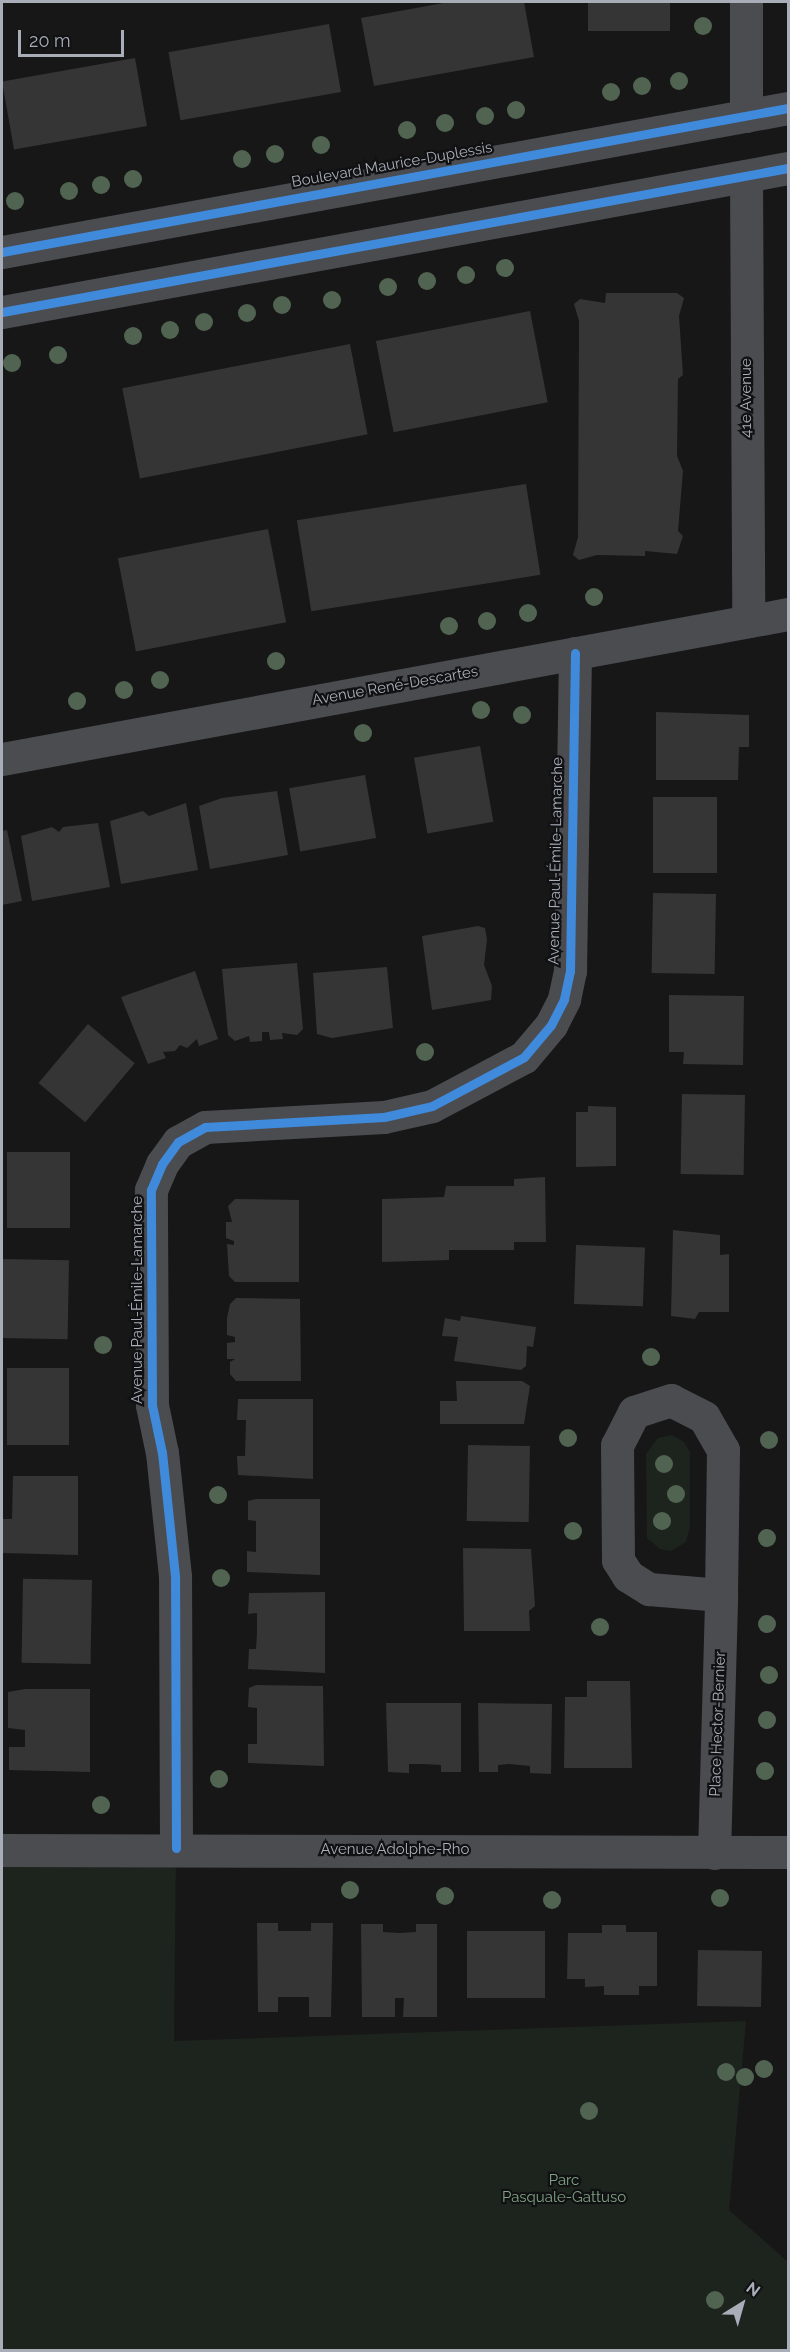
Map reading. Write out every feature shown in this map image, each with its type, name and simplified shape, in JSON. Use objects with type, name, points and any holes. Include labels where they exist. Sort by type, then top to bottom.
[{"type":"street","points":[[746,2],[746,116]]},
{"type":"street","name":"Boulevard Maurice-Duplessis","points":[[2,252],[789,108]]},
{"type":"street","points":[[2,312],[789,168]]},
{"type":"street","name":"41e Avenue","points":[[746,176],[748,621]]},
{"type":"street","name":"Avenue René-Descartes","points":[[2,759],[789,614]]},
{"type":"street","name":"Avenue Paul-Émile-Lamarche","points":[[176,1848],[175,1576],[162,1453],[152,1405],[151,1190],[162,1164],[178,1142],[204,1127],[384,1117],[432,1106],[524,1057],[551,1025],[564,999],[570,971],[575,653]]},
{"type":"street","name":"Place Hector-Bernier","points":[[714,1853],[721,1595],[723,1450],[704,1417],[671,1400],[634,1412],[617,1445],[618,1560],[628,1576],[649,1589],[721,1595]]},
{"type":"street","name":"Avenue Adolphe-Rho","points":[[2,1850],[176,1848],[789,1852]]},
{"type":"green space","points":[[672,1435],[684,1442],[690,1452],[690,1526],[686,1542],[671,1551],[660,1549],[647,1538],[646,1454],[658,1438]]},
{"type":"green space","name":"Parc Pasquale-Gattuso","points":[[176,1848],[174,2041],[746,2021],[729,2210],[788,2262],[788,2350],[2,2350],[2,1850]]},
{"type":"building","points":[[449,2],[524,2],[534,57],[374,86],[361,18]]},
{"type":"building","points":[[588,2],[670,2],[670,31],[588,31]]},
{"type":"building","points":[[329,24],[341,92],[180,120],[168,52]]},
{"type":"building","points":[[135,58],[147,126],[14,149],[2,81]]},
{"type":"building","points":[[606,293],[677,293],[684,298],[679,316],[683,375],[678,379],[677,456],[683,471],[678,531],[683,536],[677,554],[645,551],[645,556],[597,555],[579,560],[573,555],[578,537],[579,321],[574,304],[580,299],[605,303]]},
{"type":"building","points":[[530,311],[548,402],[394,432],[376,341]]},
{"type":"building","points":[[350,344],[368,434],[140,479],[122,388]]},
{"type":"building","points":[[526,484],[540,575],[311,611],[297,520]]},
{"type":"building","points":[[268,529],[286,622],[136,651],[118,558]]},
{"type":"building","points":[[656,712],[749,715],[749,747],[739,747],[738,780],[656,780]]},
{"type":"building","points":[[480,746],[493,822],[427,833],[414,758]]},
{"type":"building","points":[[365,775],[376,838],[300,851],[289,788]]},
{"type":"building","points":[[277,791],[288,855],[210,869],[199,806],[222,798]]},
{"type":"building","points":[[653,797],[717,797],[717,873],[653,873]]},
{"type":"building","points":[[186,803],[198,870],[121,884],[110,821],[143,811],[149,816]]},
{"type":"building","points":[[98,823],[110,887],[32,901],[21,836],[52,827],[59,832],[63,827]]},
{"type":"building","points":[[7,830],[22,901],[2,905],[2,831]]},
{"type":"building","points":[[653,893],[716,894],[715,974],[652,973]]},
{"type":"building","points":[[478,926],[485,928],[487,939],[484,965],[492,986],[491,1000],[432,1010],[422,936]]},
{"type":"building","points":[[297,963],[303,1029],[297,1035],[282,1033],[283,1039],[270,1040],[269,1032],[262,1032],[262,1041],[250,1042],[249,1036],[235,1041],[228,1035],[222,969]]},
{"type":"building","points":[[387,967],[393,1028],[332,1038],[317,1034],[313,973]]},
{"type":"building","points":[[195,971],[218,1039],[199,1046],[197,1039],[187,1048],[180,1045],[175,1051],[163,1052],[166,1058],[148,1064],[121,997]]},
{"type":"building","points":[[669,995],[744,996],[743,1065],[683,1064],[684,1052],[669,1052]]},
{"type":"building","points":[[88,1024],[135,1063],[85,1122],[39,1083]]},
{"type":"building","points":[[682,1094],[745,1095],[744,1175],[681,1174]]},
{"type":"building","points":[[588,1106],[616,1107],[616,1166],[576,1167],[576,1112],[588,1112]]},
{"type":"building","points":[[7,1152],[70,1152],[70,1228],[7,1228]]},
{"type":"building","points":[[545,1177],[546,1242],[514,1242],[514,1250],[449,1250],[449,1260],[382,1262],[382,1199],[444,1197],[446,1186],[514,1186],[514,1179]]},
{"type":"building","points":[[235,1199],[299,1200],[299,1282],[235,1282],[229,1276],[227,1244],[234,1245],[234,1241],[226,1238],[226,1222],[232,1222],[228,1206]]},
{"type":"building","points":[[673,1230],[720,1235],[720,1255],[729,1254],[729,1312],[699,1312],[695,1319],[671,1316]]},
{"type":"building","points":[[576,1245],[645,1247],[643,1306],[574,1304]]},
{"type":"building","points":[[2,1259],[69,1260],[68,1339],[2,1338]]},
{"type":"building","points":[[236,1298],[300,1299],[301,1381],[236,1381],[230,1374],[230,1362],[235,1359],[227,1359],[227,1343],[235,1342],[235,1337],[227,1335],[227,1318],[230,1304]]},
{"type":"building","points":[[461,1316],[536,1327],[533,1347],[527,1346],[526,1366],[521,1370],[454,1361],[458,1337],[442,1336],[445,1318],[460,1321]]},
{"type":"building","points":[[7,1368],[69,1368],[69,1445],[7,1445]]},
{"type":"building","points":[[456,1381],[522,1381],[530,1386],[524,1424],[440,1424],[440,1401],[457,1401]]},
{"type":"building","points":[[238,1399],[313,1399],[313,1479],[238,1475],[237,1456],[245,1456],[246,1420],[237,1420]]},
{"type":"building","points":[[468,1445],[530,1446],[529,1522],[467,1521]]},
{"type":"building","points":[[13,1476],[78,1476],[78,1555],[2,1553],[2,1519],[12,1519]]},
{"type":"building","points":[[320,1499],[320,1575],[247,1572],[247,1551],[256,1552],[256,1521],[248,1520],[248,1501]]},
{"type":"building","points":[[463,1548],[531,1549],[535,1606],[529,1611],[530,1631],[464,1631]]},
{"type":"building","points":[[23,1579],[92,1580],[91,1664],[22,1663]]},
{"type":"building","points":[[325,1592],[325,1673],[248,1669],[249,1649],[256,1649],[257,1633],[257,1613],[248,1614],[249,1593]]},
{"type":"building","points":[[587,1681],[630,1681],[632,1768],[564,1768],[565,1697],[587,1697]]},
{"type":"building","points":[[256,1685],[323,1686],[324,1766],[248,1763],[248,1744],[257,1744],[257,1708],[248,1707],[249,1688]]},
{"type":"building","points":[[25,1689],[90,1689],[90,1772],[9,1770],[9,1747],[25,1747],[25,1730],[8,1728],[8,1692]]},
{"type":"building","points":[[386,1703],[461,1703],[461,1772],[441,1772],[441,1765],[409,1764],[409,1773],[388,1772]]},
{"type":"building","points":[[478,1703],[552,1704],[551,1774],[530,1773],[530,1766],[509,1764],[498,1765],[498,1772],[479,1772]]},
{"type":"building","points":[[257,1923],[278,1923],[278,1931],[311,1931],[311,1923],[333,1923],[331,2017],[309,2017],[309,1997],[278,1997],[278,2012],[258,2012]]},
{"type":"building","points":[[361,1924],[383,1924],[383,1932],[399,1933],[416,1932],[416,1924],[437,1924],[437,2017],[403,2017],[404,1998],[395,1998],[395,2017],[362,2017]]},
{"type":"building","points":[[602,1925],[626,1925],[626,1932],[657,1932],[657,1986],[639,1986],[639,1995],[604,1995],[604,1986],[585,1987],[585,1979],[567,1979],[568,1933],[602,1933]]},
{"type":"building","points":[[467,1931],[545,1931],[545,1998],[467,1998]]},
{"type":"building","points":[[698,1950],[762,1951],[761,2007],[697,2006]]},
{"type":"cycle path","points":[[2,252],[788,108]]},
{"type":"cycle path","points":[[2,312],[788,168]]},
{"type":"cycle path","points":[[176,1848],[175,1576],[162,1453],[152,1405],[151,1190],[162,1164],[178,1142],[205,1127],[384,1117],[432,1106],[524,1057],[551,1025],[564,999],[570,971],[575,653]]}]
